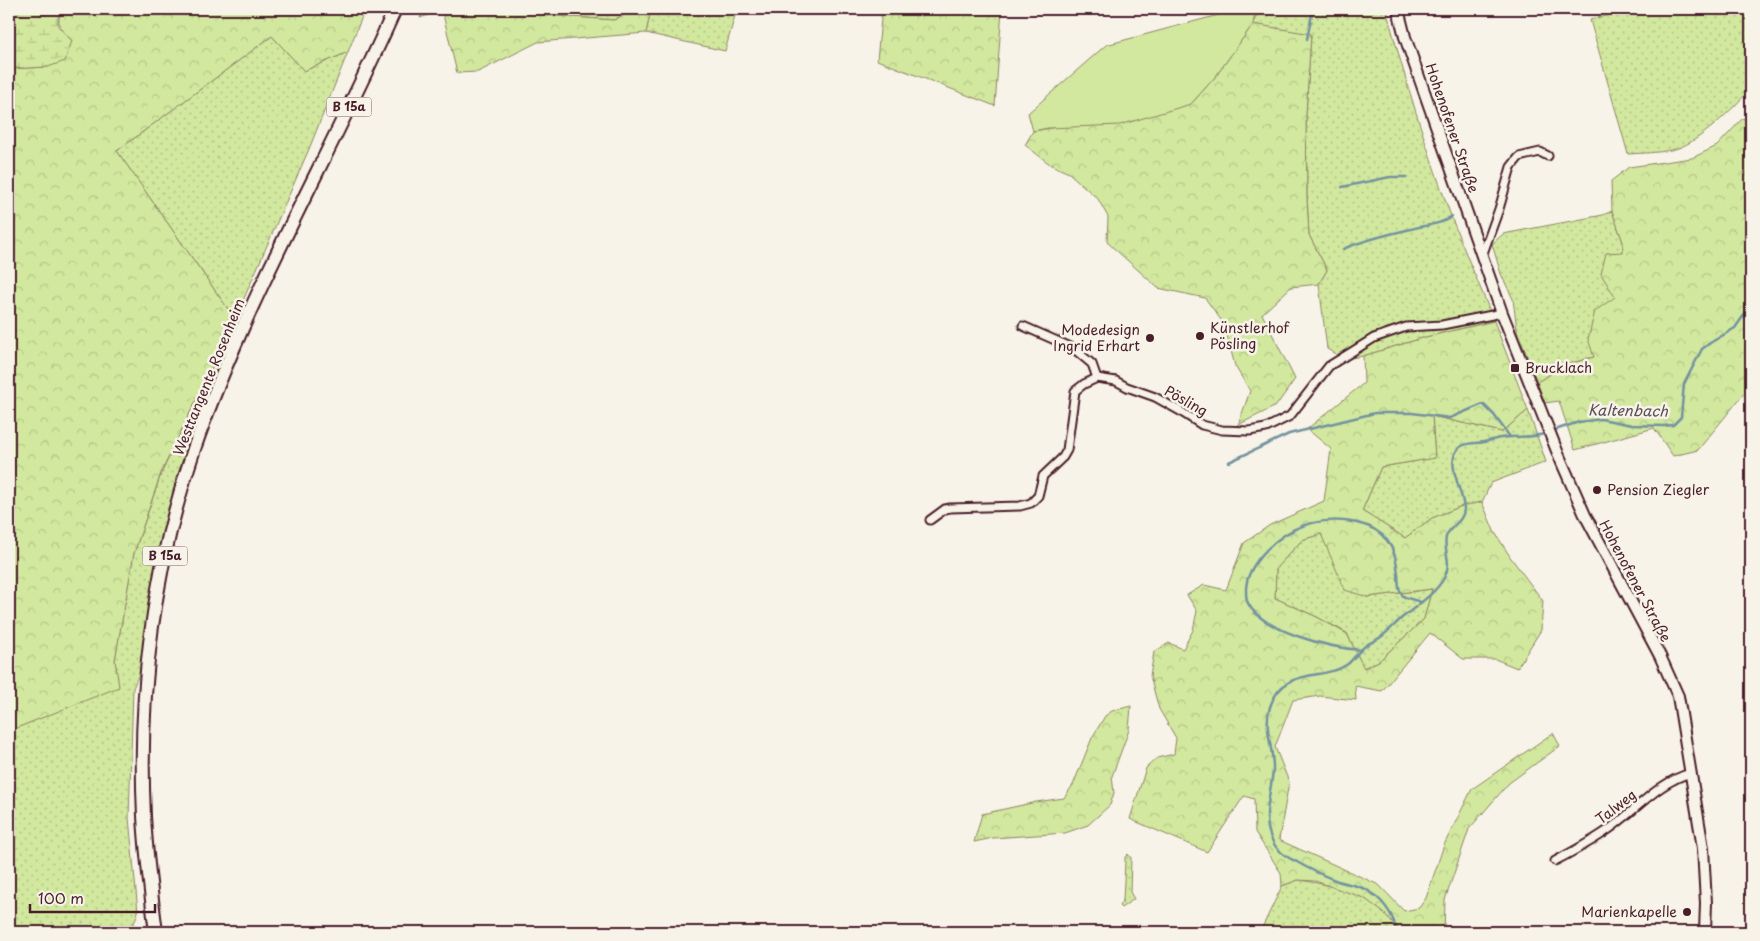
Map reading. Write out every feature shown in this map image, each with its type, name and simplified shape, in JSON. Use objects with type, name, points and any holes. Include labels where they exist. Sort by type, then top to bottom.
[{"type":"highway","name":"Westtangente Rosenheim","points":[[156,932],[144,818],[143,730],[149,645],[158,591],[174,518],[194,451],[222,376],[272,264],[395,9]]},
{"type":"main road","name":"Hohenofener Straße","points":[[1398,9],[1405,37],[1502,313],[1538,405],[1585,515],[1660,656],[1678,696],[1703,848],[1706,903],[1704,932]]},
{"type":"street","points":[[1482,256],[1511,167],[1519,158],[1540,152],[1548,156]]},
{"type":"street","name":"Pösling","points":[[1097,378],[1116,381],[1155,397],[1202,425],[1222,430],[1249,431],[1266,428],[1290,416],[1329,366],[1374,338],[1406,327],[1442,325],[1502,313]]},
{"type":"street","points":[[930,520],[945,509],[950,508],[1020,506],[1031,502],[1038,496],[1043,476],[1063,457],[1067,450],[1075,391],[1097,378],[1092,364],[1073,348],[1023,326]]},
{"type":"street","name":"Talweg","points":[[1555,861],[1606,832],[1660,788],[1683,775],[1691,773]]},
{"type":"green space","points":[[9,9],[62,9],[58,17],[58,26],[72,41],[65,61],[48,67],[9,69]]},
{"type":"green space","points":[[62,9],[365,9],[348,52],[304,71],[272,36],[117,151],[235,319],[161,473],[134,553],[115,660],[119,687],[9,731],[9,69],[48,67],[64,32],[59,21]]},
{"type":"green space","points":[[423,9],[543,9],[543,15],[614,20],[636,9],[651,9],[646,33],[538,42],[478,72],[457,73],[442,10],[420,18]]},
{"type":"green space","points":[[543,9],[636,9],[614,20],[542,15]]},
{"type":"green space","points":[[651,9],[733,9],[736,12],[725,51],[646,33]]},
{"type":"green space","points":[[882,9],[1002,9],[995,106],[877,60]]},
{"type":"green space","points":[[1241,9],[1256,9],[1253,24],[1216,76],[1191,104],[1120,125],[1048,128],[1033,131],[1028,113],[1106,45]]},
{"type":"green space","points":[[1259,9],[1386,9],[1416,113],[1442,190],[1461,242],[1494,321],[1426,337],[1363,356],[1344,359],[1327,349],[1319,284],[1327,270],[1309,235],[1307,198],[1306,114],[1311,35],[1253,24]]},
{"type":"green space","points":[[1631,9],[1751,9],[1751,89],[1714,125],[1681,147],[1660,152],[1628,154],[1590,20]]},
{"type":"green space","points":[[1253,24],[1311,34],[1306,114],[1309,235],[1327,270],[1319,284],[1291,287],[1262,314],[1295,379],[1276,406],[1238,425],[1250,391],[1235,366],[1224,324],[1205,298],[1158,288],[1107,242],[1108,217],[1098,199],[1069,173],[1051,165],[1025,145],[1033,131],[1191,104],[1216,76]]},
{"type":"green space","points":[[272,36],[304,71],[348,52],[309,149],[235,319],[117,151]]},
{"type":"green space","points":[[1743,118],[1751,126],[1751,385],[1698,450],[1673,456],[1654,428],[1575,450],[1559,401],[1545,403],[1537,382],[1568,364],[1594,357],[1588,339],[1595,311],[1615,297],[1601,274],[1606,253],[1623,252],[1623,242],[1612,211],[1611,181],[1629,167],[1692,158],[1717,146]]},
{"type":"green space","points":[[1612,211],[1623,242],[1623,253],[1615,297],[1594,357],[1568,364],[1537,382],[1517,330],[1513,299],[1501,274],[1492,244],[1503,234],[1603,215]]},
{"type":"green space","points":[[235,319],[184,463],[166,522],[147,614],[140,672],[133,688],[129,818],[138,912],[131,932],[9,932],[9,731],[118,686],[115,660],[134,553],[161,474]]},
{"type":"green space","points":[[1494,321],[1528,410],[1502,432],[1432,416],[1435,458],[1381,467],[1362,511],[1405,538],[1432,518],[1462,506],[1482,502],[1494,531],[1511,558],[1543,601],[1541,630],[1517,668],[1495,659],[1463,659],[1430,633],[1382,691],[1355,686],[1356,700],[1320,696],[1293,700],[1275,747],[1289,782],[1279,840],[1379,885],[1404,911],[1419,908],[1426,898],[1444,845],[1472,789],[1553,733],[1560,746],[1509,783],[1469,829],[1445,900],[1444,932],[1402,932],[1384,913],[1364,898],[1315,881],[1298,880],[1282,886],[1281,873],[1255,832],[1254,799],[1244,796],[1207,852],[1130,819],[1146,768],[1157,758],[1174,754],[1176,738],[1159,709],[1150,676],[1154,652],[1169,643],[1183,649],[1193,630],[1197,611],[1187,595],[1204,585],[1226,590],[1244,543],[1270,525],[1324,501],[1331,449],[1307,429],[1364,383],[1363,356],[1426,337]],"holes":[[[1321,534],[1345,590],[1367,597],[1432,589],[1424,619],[1379,661],[1364,668],[1347,634],[1317,617],[1275,598],[1276,568],[1302,540]]]},
{"type":"green space","points":[[1528,410],[1546,462],[1491,483],[1482,502],[1462,506],[1432,518],[1405,538],[1362,511],[1381,467],[1435,458],[1432,416],[1502,432]]},
{"type":"green space","points":[[1321,534],[1367,597],[1432,589],[1424,619],[1379,661],[1363,668],[1347,633],[1275,598],[1276,568],[1302,540]]},
{"type":"green space","points":[[1131,706],[1129,730],[1112,776],[1114,793],[1110,805],[1088,825],[1065,833],[993,838],[974,842],[982,814],[1064,798],[1073,785],[1092,738],[1105,716],[1112,711]]},
{"type":"green space","points":[[1128,854],[1131,858],[1130,892],[1134,899],[1121,908],[1119,906],[1123,900],[1125,857]]},
{"type":"green space","points":[[1298,880],[1332,886],[1369,901],[1402,932],[1260,932],[1282,886]]},
{"type":"waterway","points":[[1307,39],[1313,9]]},
{"type":"waterway","points":[[1342,187],[1390,177],[1406,177]]},
{"type":"waterway","points":[[1343,249],[1377,238],[1438,223],[1452,216]]},
{"type":"waterway","name":"Kaltenbach","points":[[1552,431],[1579,422],[1601,419],[1632,425],[1673,425],[1681,417],[1684,384],[1702,349],[1735,328],[1751,305]]},
{"type":"waterway","points":[[1229,462],[1289,434],[1375,413],[1412,413],[1450,418],[1483,404],[1494,415],[1510,437]]},
{"type":"waterway","name":"Kaltenbach","points":[[1396,932],[1390,913],[1372,893],[1363,888],[1335,880],[1290,859],[1278,850],[1274,844],[1270,835],[1267,817],[1273,770],[1268,731],[1270,707],[1276,694],[1284,685],[1305,676],[1339,669],[1349,663],[1360,650],[1385,634],[1440,584],[1448,567],[1446,537],[1462,517],[1464,509],[1453,461],[1455,454],[1461,446],[1503,438],[1547,433]]},
{"type":"waterway","name":"Kaltenbach","points":[[1361,650],[1332,646],[1297,636],[1280,629],[1254,612],[1247,601],[1246,589],[1252,569],[1266,550],[1285,535],[1305,525],[1318,522],[1344,521],[1367,526],[1382,535],[1392,548],[1397,564],[1401,594],[1421,602]]},
{"type":"place","name":"Künstlerhof Pösling","points":[[1200,336]]},
{"type":"place","name":"Modedesign Ingrid Erhart","points":[[1150,338]]},
{"type":"place","name":"Brucklach","points":[[1515,368]]},
{"type":"place","name":"Pension Ziegler","points":[[1597,490]]},
{"type":"place","name":"Marienkapelle","points":[[1687,912]]}]
